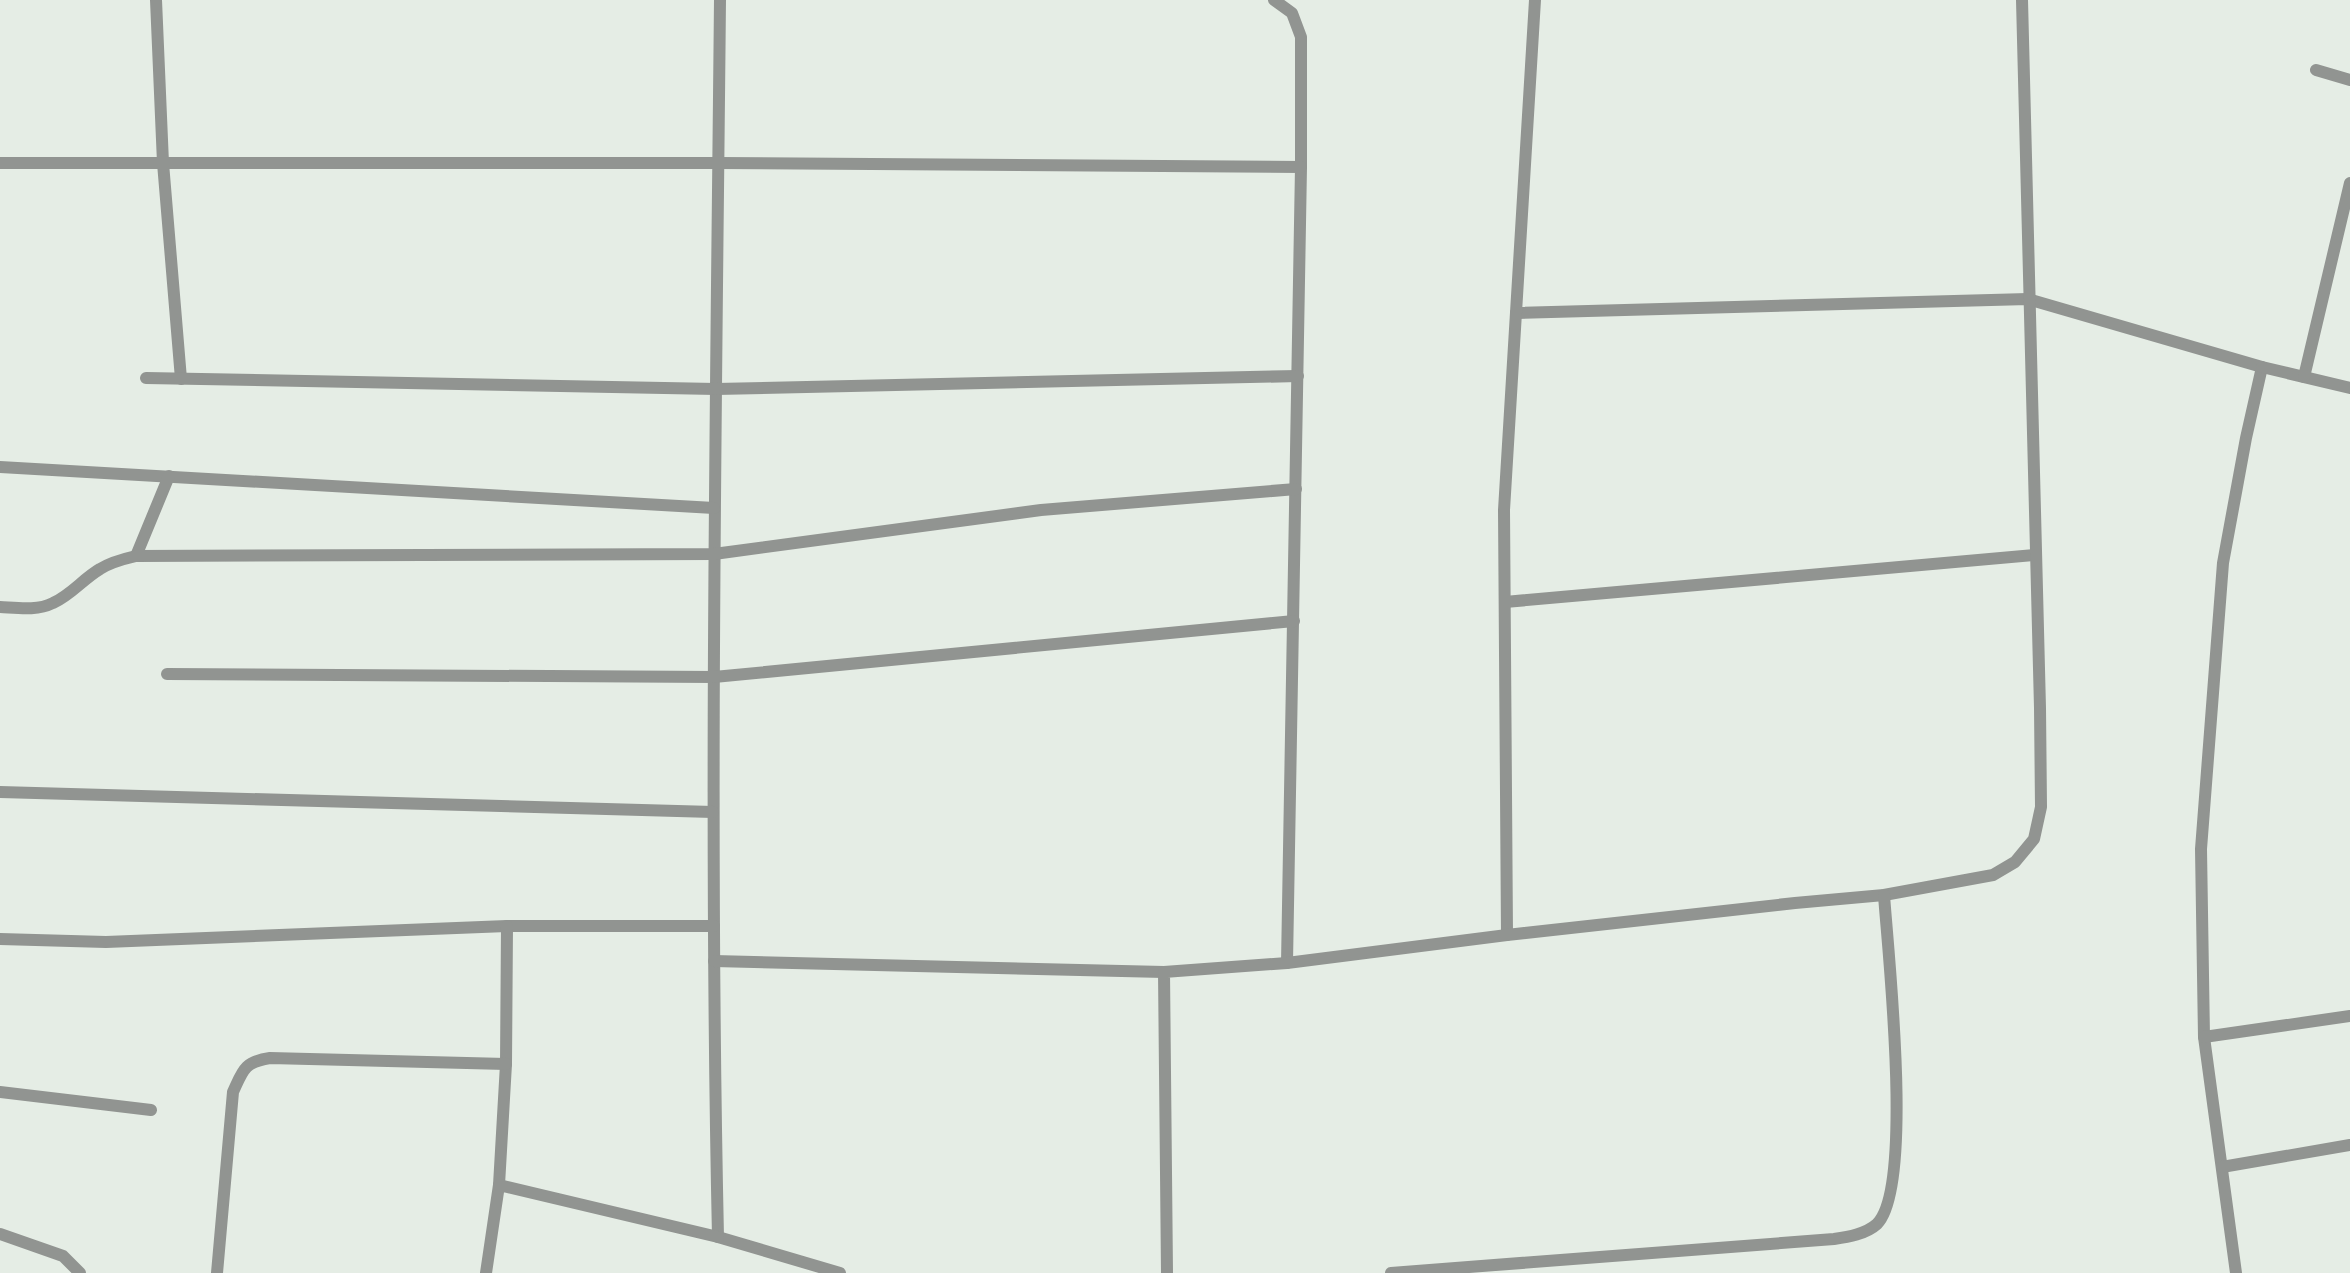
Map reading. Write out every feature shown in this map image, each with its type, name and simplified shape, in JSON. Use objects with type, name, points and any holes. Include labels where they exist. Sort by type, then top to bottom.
[{"type":"street","points":[[156,0],[163,163],[181,379]]},
{"type":"street","points":[[718,1237],[713,812],[714,508],[720,0]]},
{"type":"street","points":[[1274,0],[1292,13],[1301,37],[1298,376],[1287,963]]},
{"type":"street","points":[[1507,935],[1504,510],[1535,0]]},
{"type":"street","points":[[714,961],[1164,972],[1287,963],[1507,935],[1794,903],[1884,895],[1993,875],[2014,862],[2034,839],[2041,807],[2022,0]]},
{"type":"street","points":[[2316,70],[2350,80]]},
{"type":"street","points":[[0,163],[718,163],[1301,167]]},
{"type":"street","points":[[2304,378],[2350,183]]},
{"type":"street","points":[[1516,313],[2028,299],[2262,368],[2350,388]]},
{"type":"street","points":[[2236,1273],[2204,1037],[2201,849],[2223,563],[2246,438],[2262,368]]},
{"type":"street","points":[[146,378],[716,389],[1298,376]]},
{"type":"street","points":[[0,467],[714,508]]},
{"type":"street","points":[[136,556],[169,476]]},
{"type":"street","points":[[0,608],[32,609],[52,604],[98,570],[119,560],[136,556],[714,554],[1041,510],[1296,489]]},
{"type":"street","points":[[1505,602],[2035,555]]},
{"type":"street","points":[[167,674],[714,677],[1294,621]]},
{"type":"street","points":[[0,792],[713,812]]},
{"type":"street","points":[[1391,1273],[1834,1240],[1857,1235],[1877,1224],[1887,1207],[1893,1180],[1896,1110],[1895,1040],[1884,895]]},
{"type":"street","points":[[0,939],[106,942],[507,926],[714,926]]},
{"type":"street","points":[[486,1273],[499,1184],[506,1064],[507,926]]},
{"type":"street","points":[[1164,972],[1167,1273]]},
{"type":"street","points":[[2204,1037],[2350,1016]]},
{"type":"street","points":[[217,1273],[233,1092],[242,1072],[254,1060],[270,1058],[506,1064]]},
{"type":"street","points":[[0,1092],[151,1110]]},
{"type":"street","points":[[2222,1167],[2350,1145]]},
{"type":"street","points":[[499,1184],[718,1237],[840,1273]]},
{"type":"street","points":[[0,1234],[62,1256],[80,1273]]}]
